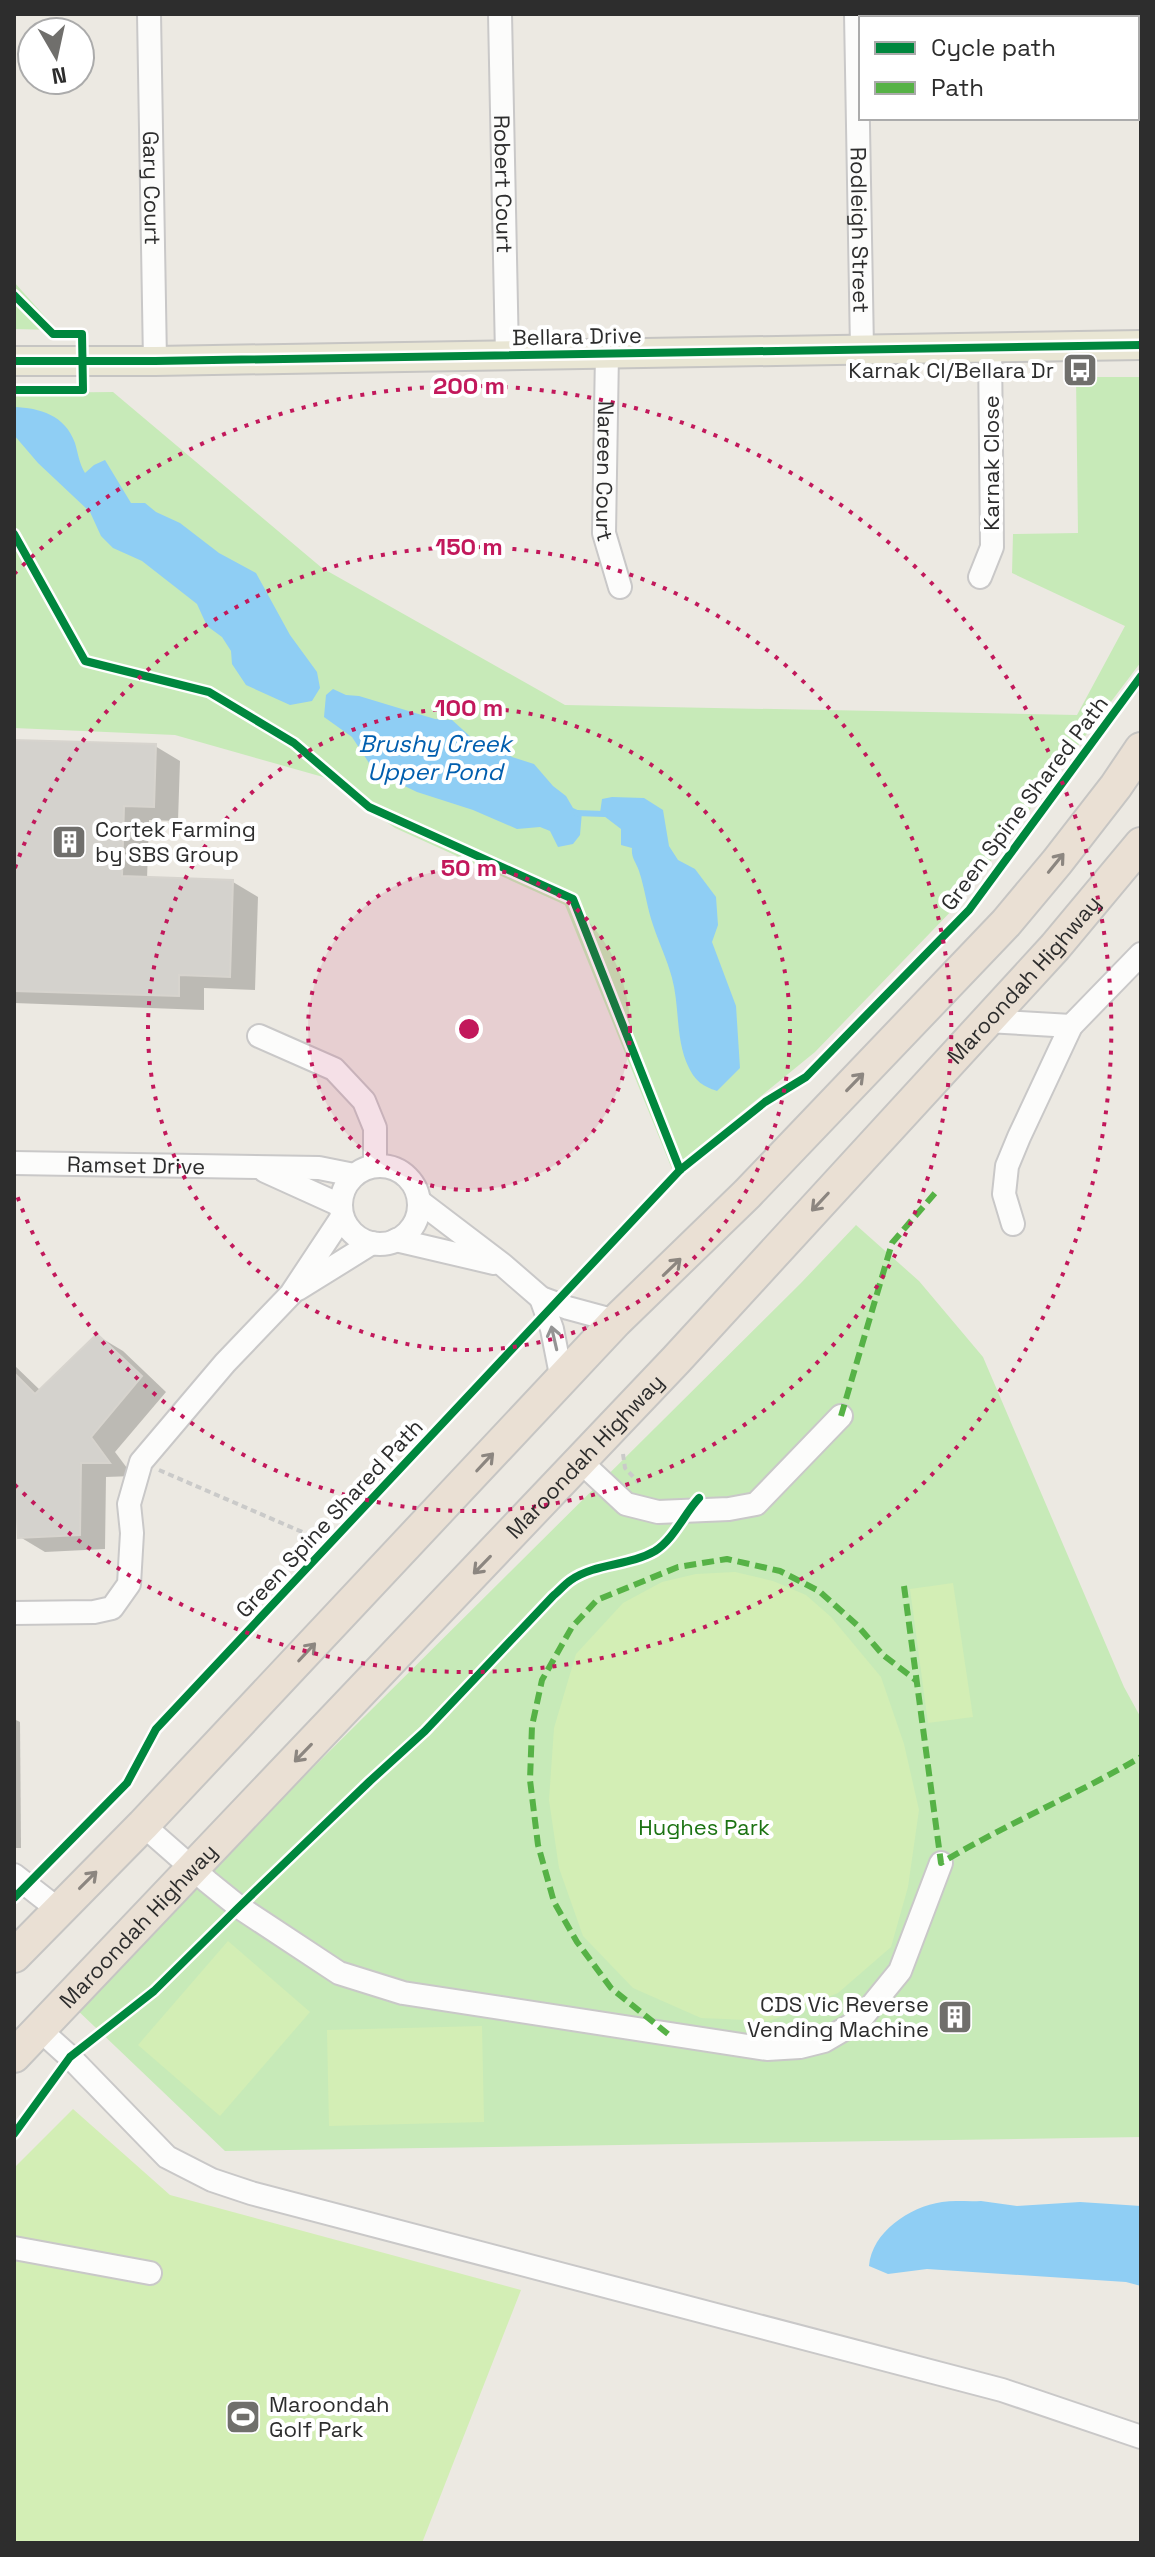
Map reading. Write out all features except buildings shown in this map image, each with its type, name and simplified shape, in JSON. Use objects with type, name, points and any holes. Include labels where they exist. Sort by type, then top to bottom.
[{"type":"highway","points":[[14,1956],[143,1825],[616,1321],[747,1194],[1006,923],[1116,786],[1141,749]]},
{"type":"highway","name":"Maroondah Highway","points":[[14,2056],[581,1462],[1055,947],[1141,844]]},
{"type":"main road","name":"Bellara Drive","points":[[25,362],[1141,345]]},
{"type":"street","name":"Gary Court","points":[[149,14],[155,361]]},
{"type":"street","name":"Robert Court","points":[[500,14],[507,355]]},
{"type":"street","name":"Rodleigh Street","points":[[856,14],[862,349]]},
{"type":"street","name":"Karnak Close","points":[[980,577],[992,547],[990,347]]},
{"type":"street","name":"Nareen Court","points":[[607,353],[604,533],[620,587]]},
{"type":"street","points":[[1013,1224],[1004,1194],[1007,1166],[1071,1026],[1141,954]]},
{"type":"street","points":[[987,1021],[1071,1026]]},
{"type":"street","points":[[259,1036],[334,1069],[364,1101],[375,1128],[375,1166]]},
{"type":"street","name":"Ramset Drive","points":[[14,1163],[319,1168],[354,1175]]},
{"type":"street","points":[[14,1613],[94,1612],[112,1608],[129,1584],[132,1533],[129,1504],[141,1462],[225,1363],[291,1294],[341,1211],[342,1194],[354,1175],[375,1166],[388,1166],[409,1179],[419,1201],[418,1213],[406,1234],[384,1244],[372,1243],[354,1234],[341,1211]]},
{"type":"street","name":"Ramset Drive","points":[[257,1167],[341,1211]]},
{"type":"street","points":[[419,1201],[541,1298],[616,1321]]},
{"type":"street","points":[[396,1240],[503,1265]]},
{"type":"street","points":[[291,1294],[372,1243]]},
{"type":"street","points":[[541,1298],[552,1329],[562,1380]]},
{"type":"street","points":[[581,1462],[626,1504],[658,1512],[729,1509],[756,1504],[841,1416]]},
{"type":"street","points":[[143,1825],[239,1907],[339,1973],[403,1993],[767,2049],[800,2047],[824,2041],[860,2020],[900,1971],[941,1863]]},
{"type":"street","points":[[14,1875],[59,1910]]},
{"type":"street","points":[[39,2029],[167,2157],[212,2180],[251,2193],[1002,2390],[1141,2437]]},
{"type":"street","points":[[14,2248],[150,2273]]},
{"type":"path","points":[[625,1449],[622,1457],[625,1468],[644,1488]]},
{"type":"path","points":[[141,1462],[330,1544]]},
{"type":"green space","points":[[14,282],[57,330],[14,329]]},
{"type":"green space","points":[[1076,377],[1141,377],[1141,662],[960,902],[815,1052],[672,1169],[565,905],[395,828],[323,777],[175,735],[14,728],[14,393],[113,392],[322,568],[565,705],[1077,715],[1125,626],[1012,573],[1013,534],[1078,533]]},
{"type":"green space","name":"Hughes Park","points":[[856,1225],[919,1281],[983,1357],[1124,1687],[1141,1718],[1141,2137],[225,2151],[73,2006]]},
{"type":"green space","points":[[735,1572],[773,1581],[806,1595],[831,1617],[881,1677],[904,1744],[919,1810],[908,1887],[891,1947],[838,1993],[770,2021],[701,2018],[633,1988],[583,1936],[559,1868],[549,1800],[554,1728],[576,1654],[623,1603],[662,1582],[696,1574]]},
{"type":"green space","points":[[953,1583],[973,1717],[928,1723],[910,1589]]},
{"type":"green space","points":[[228,1941],[310,2012],[220,2116],[138,2045]]},
{"type":"green space","points":[[482,2026],[484,2122],[329,2126],[327,2030]]},
{"type":"green space","name":"Maroondah Golf Park","points":[[73,2109],[170,2195],[521,2290],[422,2543],[14,2543],[14,2168]]},
{"type":"water","name":"Brushy Creek Upper Pond","points":[[14,407],[42,411],[65,426],[71,433],[85,473],[105,460],[131,503],[145,503],[180,523],[219,553],[256,573],[290,635],[317,672],[320,688],[312,701],[290,705],[246,685],[232,664],[231,651],[222,637],[207,626],[197,604],[142,561],[113,548],[101,536],[90,512],[38,463],[14,435]]},
{"type":"water","name":"Brushy Creek Upper Pond","points":[[333,689],[435,719],[452,720],[472,738],[534,764],[566,796],[573,808],[582,812],[580,835],[573,844],[558,847],[550,831],[540,827],[517,829],[394,781],[369,763],[352,737],[324,717],[326,695]]},
{"type":"water","points":[[644,798],[663,810],[669,846],[678,860],[695,869],[716,897],[718,925],[712,942],[736,1006],[740,1068],[717,1091],[697,1080],[685,1057],[672,978],[651,919],[632,848],[621,845],[621,829],[600,813],[602,799]]},
{"type":"water","points":[[981,2201],[1017,2206],[1080,2202],[1141,2206],[1141,2286],[1126,2282],[927,2269],[888,2274],[869,2266],[877,2242],[905,2215],[942,2202]]},
{"type":"waterway","points":[[576,813],[605,814]]},
{"type":"marked path","points":[[841,1416],[892,1243],[936,1192]]},
{"type":"marked path","points":[[668,2034],[611,1988],[577,1942],[554,1902],[538,1845],[530,1780],[532,1726],[542,1680],[572,1627],[597,1600],[678,1567],[727,1559],[780,1571],[819,1591],[857,1625],[883,1655],[917,1681]]},
{"type":"marked path","points":[[904,1586],[941,1863],[1141,1757]]},
{"type":"cycle path","points":[[14,295],[53,334],[82,334],[83,390],[14,390]]},
{"type":"cycle path","points":[[14,361],[1141,345]]},
{"type":"cycle path","points":[[14,534],[85,661],[209,692],[294,743],[369,807],[573,899],[680,1170]]},
{"type":"cycle path","name":"Green Spine Shared Path","points":[[14,1898],[127,1783],[156,1729],[680,1170],[765,1102],[806,1077],[969,910],[1141,676]]},
{"type":"cycle path","points":[[14,2134],[70,2057],[154,1991],[425,1731],[553,1596],[581,1574],[655,1551],[668,1540],[699,1498]]},
{"type":"place","name":"Karnak Cl/Bellara Dr","points":[[1080,370]]},
{"type":"place","name":"Cortek Farming by SBS Group","points":[[69,842]]},
{"type":"place","name":"CDS Vic Reverse Vending Machine","points":[[955,2017]]},
{"type":"place","name":"Maroondah Golf Park","points":[[243,2417]]}]
